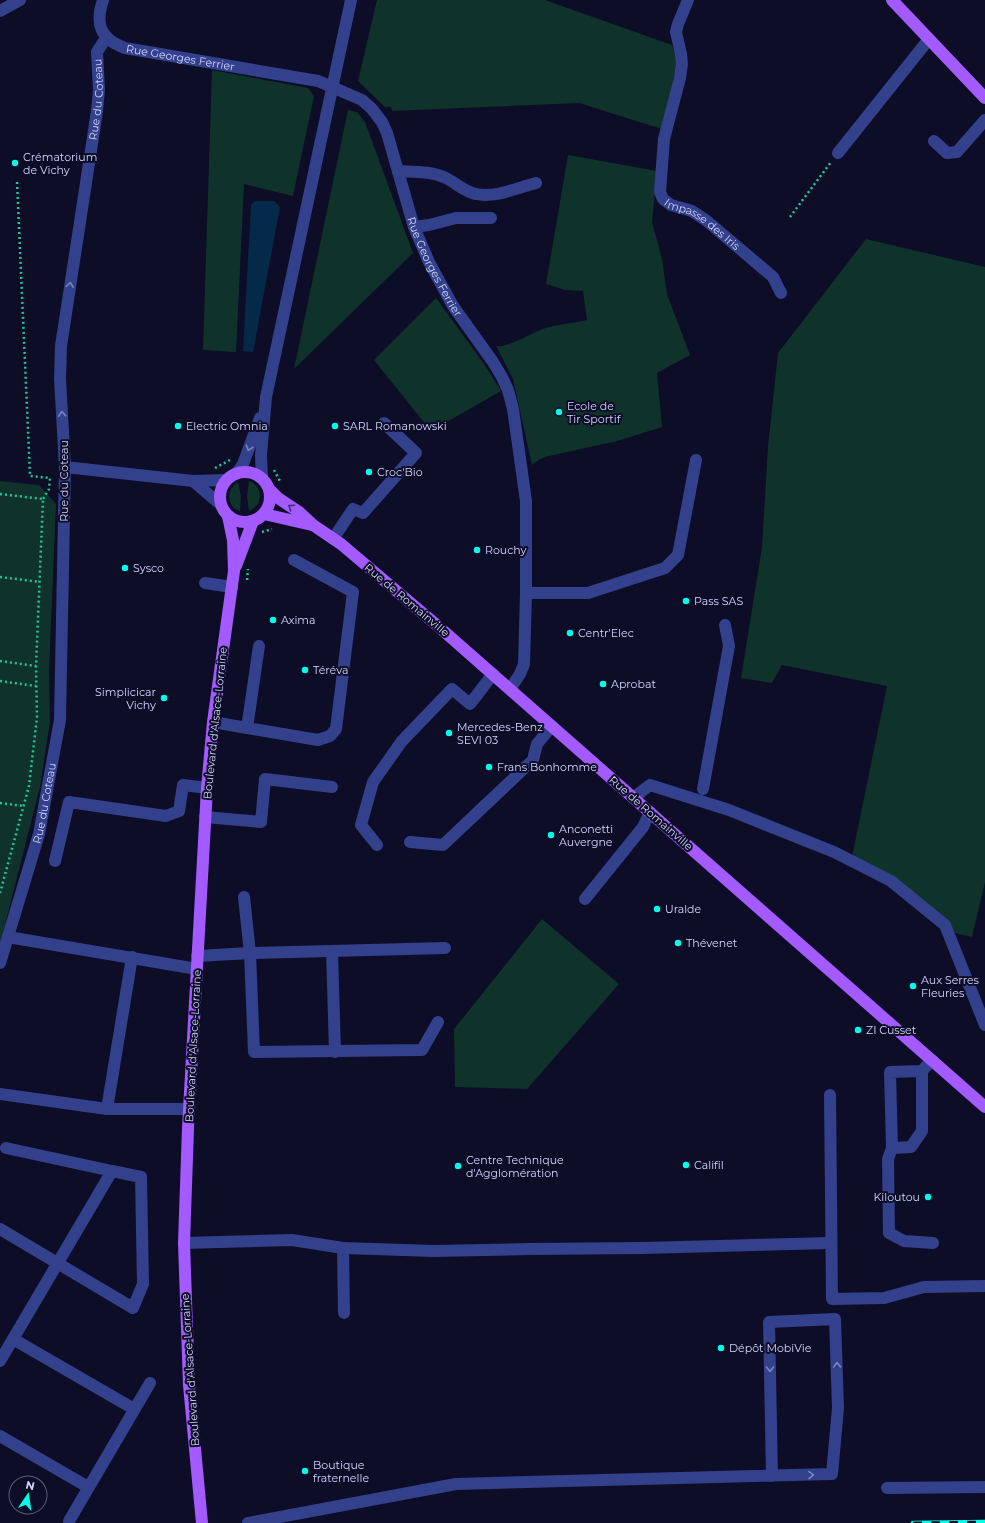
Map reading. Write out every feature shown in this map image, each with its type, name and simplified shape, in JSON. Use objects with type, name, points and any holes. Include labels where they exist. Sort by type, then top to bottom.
[{"type":"main road","points":[[892,0],[985,98]]},
{"type":"main road","points":[[250,472],[262,478],[269,489],[270,502],[264,514],[253,521],[240,522],[228,516],[221,505],[220,492],[226,480],[237,473],[250,472]]},
{"type":"main road","name":"Rue de Romainville","points":[[269,489],[278,498],[299,512],[313,525],[341,544],[410,602],[985,1107]]},
{"type":"main road","name":"Rue de Romainville","points":[[264,514],[313,525]]},
{"type":"main road","name":"Boulevard d'Alsace-Lorraine","points":[[202,1523],[189,1385],[184,1243],[189,1109],[207,788],[213,722],[234,571],[233,540],[228,516]]},
{"type":"main road","name":"Boulevard d'Alsace-Lorraine","points":[[234,571],[253,521]]},
{"type":"street","points":[[0,11],[20,0]]},
{"type":"street","points":[[103,0],[100,7],[99,22],[102,32],[106,38]]},
{"type":"street","points":[[262,478],[260,455],[267,394],[351,0]]},
{"type":"street","name":"Impasse des Iris","points":[[688,0],[676,32],[682,64],[680,78],[664,139],[660,192],[663,199],[671,205],[692,211],[707,221],[773,277],[781,293]]},
{"type":"street","name":"Rue du Coteau","points":[[0,963],[39,834],[60,720],[65,467],[60,379],[61,346],[97,111],[99,90],[97,52],[106,38]]},
{"type":"street","name":"Rue Georges Ferrier","points":[[106,38],[114,44],[125,48],[318,81],[333,86],[362,100],[372,109],[382,122],[387,133],[414,227],[429,262],[453,306],[493,362],[508,390],[513,409],[526,501],[526,592],[524,664],[520,674],[510,689]]},
{"type":"street","points":[[838,153],[929,39]]},
{"type":"street","points":[[934,141],[946,153],[957,152],[985,120]]},
{"type":"street","points":[[398,171],[420,172],[444,177],[475,194],[490,195],[536,184]]},
{"type":"street","points":[[414,227],[456,218],[491,218]]},
{"type":"street","points":[[237,473],[248,452],[267,394]]},
{"type":"street","points":[[333,539],[354,509],[362,513],[416,453],[384,423]]},
{"type":"street","points":[[526,592],[588,593],[666,568],[678,555],[696,460]]},
{"type":"street","points":[[65,467],[193,481],[226,480]]},
{"type":"street","points":[[193,481],[221,505]]},
{"type":"street","points":[[213,722],[318,740],[330,736],[336,729],[353,592],[294,560]]},
{"type":"street","points":[[206,583],[232,587]]},
{"type":"street","points":[[703,789],[729,646],[725,625]]},
{"type":"street","points":[[247,728],[259,646]]},
{"type":"street","points":[[377,845],[361,825],[373,782],[402,741],[452,689],[470,704],[493,674]]},
{"type":"street","points":[[410,842],[443,845],[533,760],[537,744],[552,726]]},
{"type":"street","points":[[206,817],[261,822],[265,779],[332,787]]},
{"type":"street","points":[[55,861],[68,802],[166,816],[179,811],[183,785],[193,785],[207,788]]},
{"type":"street","points":[[633,798],[650,785],[729,810],[834,852],[891,881],[945,926],[985,1025]]},
{"type":"street","points":[[585,899],[643,827],[650,812]]},
{"type":"street","points":[[244,897],[250,953],[254,1052],[422,1050],[438,1022]]},
{"type":"street","points":[[8,936],[197,969]]},
{"type":"street","points":[[198,956],[250,953],[445,948]]},
{"type":"street","points":[[332,951],[335,1052]]},
{"type":"street","points":[[107,1108],[132,957]]},
{"type":"street","points":[[892,1148],[911,1147],[922,1131],[922,1071],[932,1060]]},
{"type":"street","points":[[922,1071],[890,1072],[892,1148],[888,1159],[889,1233],[904,1242],[933,1243]]},
{"type":"street","points":[[0,1094],[107,1108],[189,1109]]},
{"type":"street","points":[[830,1095],[832,1299],[884,1298],[924,1287],[985,1286]]},
{"type":"street","points":[[0,1228],[133,1308],[143,1284],[141,1177],[6,1148]]},
{"type":"street","points":[[0,1361],[112,1171]]},
{"type":"street","points":[[184,1243],[292,1240],[343,1248],[434,1252],[831,1243]]},
{"type":"street","points":[[343,1248],[344,1313]]},
{"type":"street","points":[[248,1523],[456,1484],[772,1476],[832,1474],[838,1408],[835,1320],[769,1322],[772,1476]]},
{"type":"street","points":[[13,1339],[134,1409]]},
{"type":"street","points":[[69,1521],[150,1383]]},
{"type":"street","points":[[0,1436],[88,1487]]},
{"type":"street","points":[[887,1488],[985,1488]]},
{"type":"path","points":[[790,217],[838,153]]},
{"type":"path","points":[[0,893],[29,786],[37,717],[36,666],[43,499],[49,489],[50,478],[30,476],[17,182]]},
{"type":"path","points":[[214,469],[231,459]]},
{"type":"path","points":[[0,494],[43,499]]},
{"type":"path","points":[[0,578],[40,582]]},
{"type":"path","points":[[0,662],[36,666]]},
{"type":"path","points":[[0,681],[36,686]]},
{"type":"path","points":[[0,803],[23,806]]},
{"type":"green space","points":[[377,0],[545,0],[672,45],[678,60],[662,129],[579,103],[392,111],[391,107],[385,107],[358,81]]},
{"type":"green space","points":[[212,70],[308,88],[314,96],[293,196],[244,184],[236,352],[203,350]]},
{"type":"green space","points":[[348,110],[357,112],[365,122],[413,253],[294,369]]},
{"type":"green space","points":[[568,155],[657,171],[652,222],[662,259],[667,294],[690,355],[657,373],[662,427],[617,441],[549,456],[540,459],[532,465],[513,379],[496,346],[502,346],[515,342],[549,327],[587,320],[583,291],[565,290],[546,284]]},
{"type":"green space","points":[[866,239],[985,267],[985,882],[972,937],[955,933],[946,918],[902,883],[852,857],[887,686],[782,665],[772,683],[741,678],[762,547],[768,446],[778,353]]},
{"type":"green space","points":[[436,298],[484,364],[501,391],[431,431],[374,360]]},
{"type":"green space","points":[[0,481],[39,485],[56,504],[49,672],[50,721],[40,787],[0,944]]},
{"type":"green space","points":[[249,481],[254,483],[257,487],[260,496],[257,504],[249,511],[247,496]]},
{"type":"green space","points":[[238,482],[241,496],[240,511],[232,506],[229,498],[231,489]]},
{"type":"green space","points":[[542,919],[619,984],[527,1089],[455,1087],[454,1029]]},
{"type":"water","points":[[255,201],[274,201],[280,207],[253,352],[243,351],[251,205]]},
{"type":"railway","points":[[913,1523],[985,1522]]},
{"type":"place","name":"Crématorium de Vichy","points":[[15,163]]},
{"type":"place","name":"Ecole de Tir Sportif","points":[[559,412]]},
{"type":"place","name":"Electric Omnia","points":[[178,426]]},
{"type":"place","name":"SARL Romanowski","points":[[335,426]]},
{"type":"place","name":"Croc'Bio","points":[[369,472]]},
{"type":"place","name":"Rouchy","points":[[477,550]]},
{"type":"place","name":"Sysco","points":[[125,568]]},
{"type":"place","name":"Pass SAS","points":[[686,601]]},
{"type":"place","name":"Axima","points":[[273,620]]},
{"type":"place","name":"Centr'Elec","points":[[570,633]]},
{"type":"place","name":"Téréva","points":[[305,670]]},
{"type":"place","name":"Aprobat","points":[[603,684]]},
{"type":"place","name":"Simplicicar Vichy","points":[[164,698]]},
{"type":"place","name":"Mercedes-Benz SEVI 03","points":[[449,733]]},
{"type":"place","name":"Frans Bonhomme","points":[[489,767]]},
{"type":"place","name":"Anconetti Auvergne","points":[[551,835]]},
{"type":"place","name":"Uralde","points":[[657,909]]},
{"type":"place","name":"Thévenet","points":[[678,943]]},
{"type":"place","name":"Aux Serres Fleuries","points":[[913,986]]},
{"type":"place","name":"ZI Cusset","points":[[858,1030]]},
{"type":"place","name":"Califil","points":[[686,1165]]},
{"type":"place","name":"Centre Technique d'Agglomération","points":[[458,1166]]},
{"type":"place","name":"Kiloutou","points":[[928,1197]]},
{"type":"place","name":"Dépôt MobiVie","points":[[721,1348]]},
{"type":"place","name":"Boutique fraternelle","points":[[305,1471]]}]
